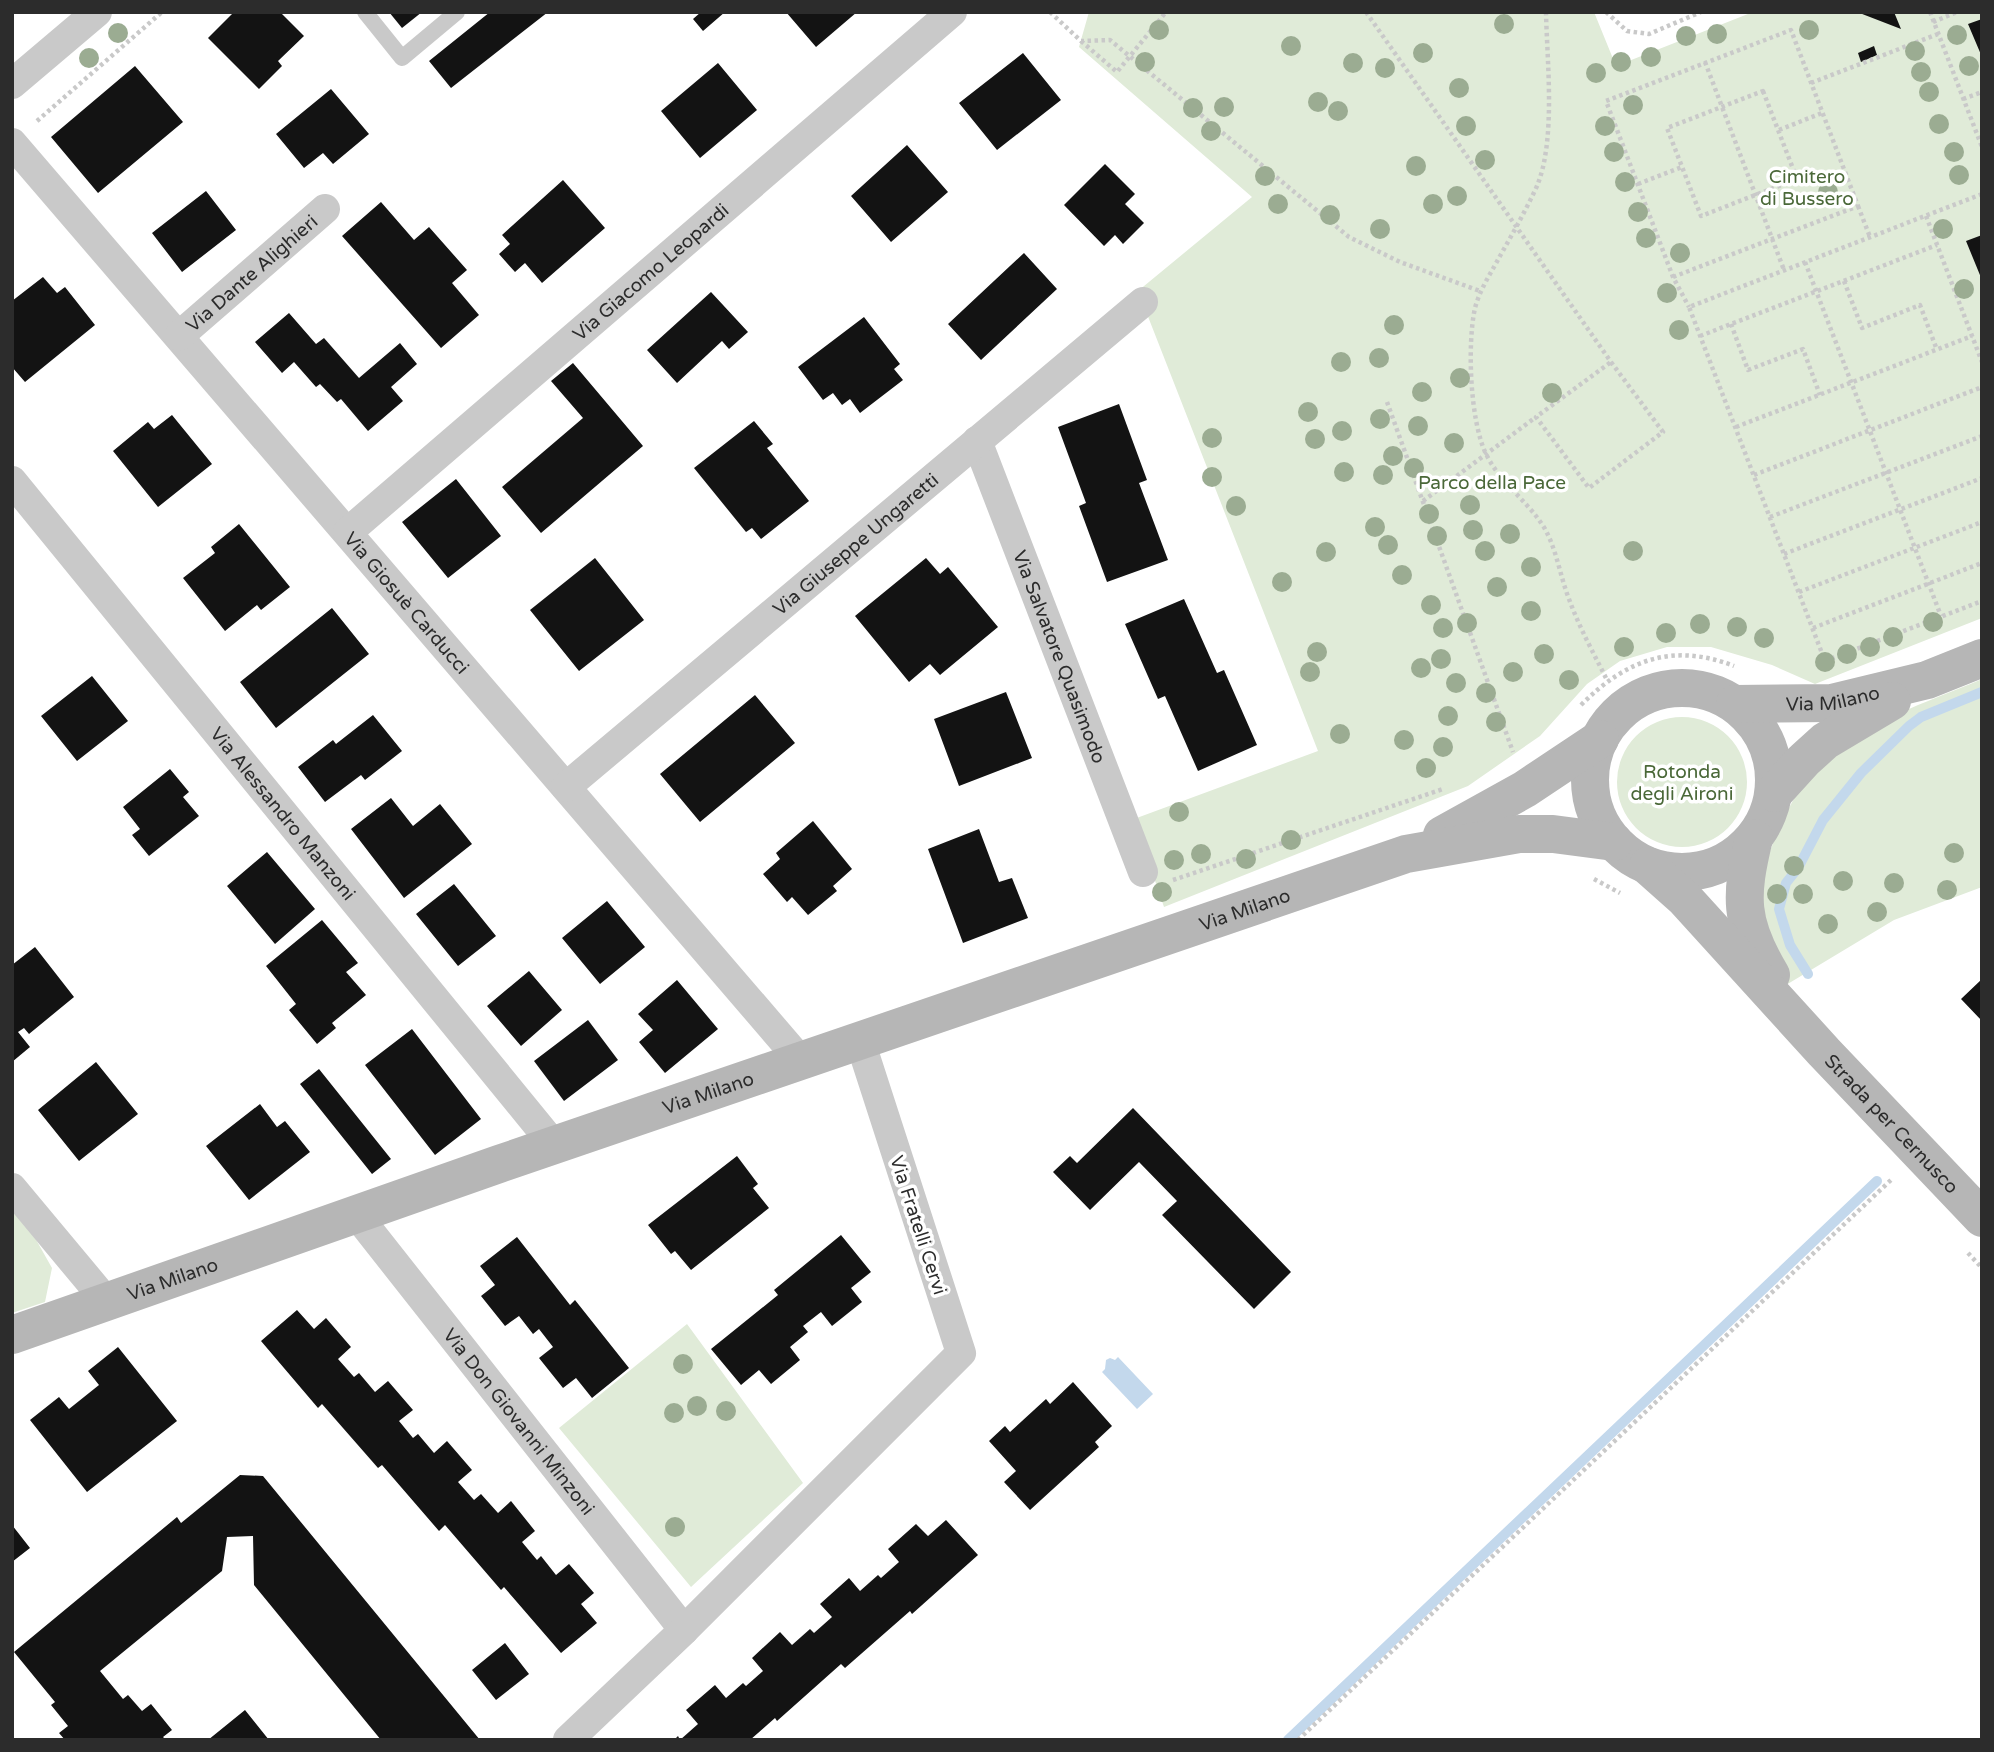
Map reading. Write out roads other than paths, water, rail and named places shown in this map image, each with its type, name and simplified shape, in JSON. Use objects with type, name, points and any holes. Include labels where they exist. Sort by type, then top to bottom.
[{"type":"street","points":[[12,84],[97,12]]},
{"type":"street","name":"Via Giacomo Leopardi","points":[[348,532],[952,12]]},
{"type":"street","name":"Via Giosuè Carducci","points":[[21,134],[179,336],[801,1061]]},
{"type":"street","name":"Via Dante Alighieri","points":[[179,336],[325,209]]},
{"type":"street","name":"Via Giuseppe Ungaretti","points":[[566,787],[1143,302]]},
{"type":"street","name":"Via Salvatore Quasimodo","points":[[977,441],[1152,878]]},
{"type":"street","name":"Via Alessandro Manzoni","points":[[12,481],[554,1145]]},
{"type":"street","name":"Via Milano","points":[[1735,705],[1832,703],[1927,680],[1982,658]]},
{"type":"street","name":"Via Milano","points":[[1774,793],[1804,760],[1832,736],[1927,680]]},
{"type":"street","name":"Via Milano","points":[[1660,690],[1702,690],[1714,693],[1735,705],[1752,719],[1767,743],[1773,764],[1774,793],[1765,823],[1735,856],[1706,870],[1673,872],[1648,866],[1627,854],[1614,842],[1598,819],[1591,792],[1590,770],[1600,739],[1622,710],[1637,699],[1660,690]]},
{"type":"street","name":"Via Milano","points":[[1406,854],[1500,804],[1600,739]]},
{"type":"street","name":"Via Milano","points":[[12,1335],[554,1145],[1406,854],[1519,834],[1553,834],[1614,842]]},
{"type":"street","name":"Strada per Cernusco","points":[[1754,838],[1745,879],[1746,918],[1756,949],[1803,1027]]},
{"type":"street","name":"Strada per Cernusco","points":[[1648,866],[1684,898],[1982,1218]]},
{"type":"street","name":"Via Fratelli Cervi","points":[[684,1629],[961,1353],[860,1041]]},
{"type":"street","points":[[17,1201],[107,1302]]},
{"type":"street","name":"Via Don Giovanni Minzoni","points":[[356,1214],[684,1629]]},
{"type":"street","points":[[568,1740],[684,1629]]},
{"type":"lane","points":[[365,12],[402,58],[457,12]]},
{"type":"water","points":[[1118,1357],[1153,1394],[1137,1409],[1102,1372],[1106,1360],[1115,1360]]},
{"type":"waterway","points":[[1808,974],[1790,945],[1779,909],[1786,883],[1798,868],[1823,820],[1861,773],[1909,726],[1921,717],[1982,692]]},
{"type":"waterway","points":[[1288,1740],[1877,1181]]},
{"type":"park label","name":"Cimitero di Bussero","points":[[1807,187]]},
{"type":"park label","name":"Parco della Pace","points":[[1492,482]]},
{"type":"park label","name":"Rotonda degli Aironi","points":[[1682,782]]}]
